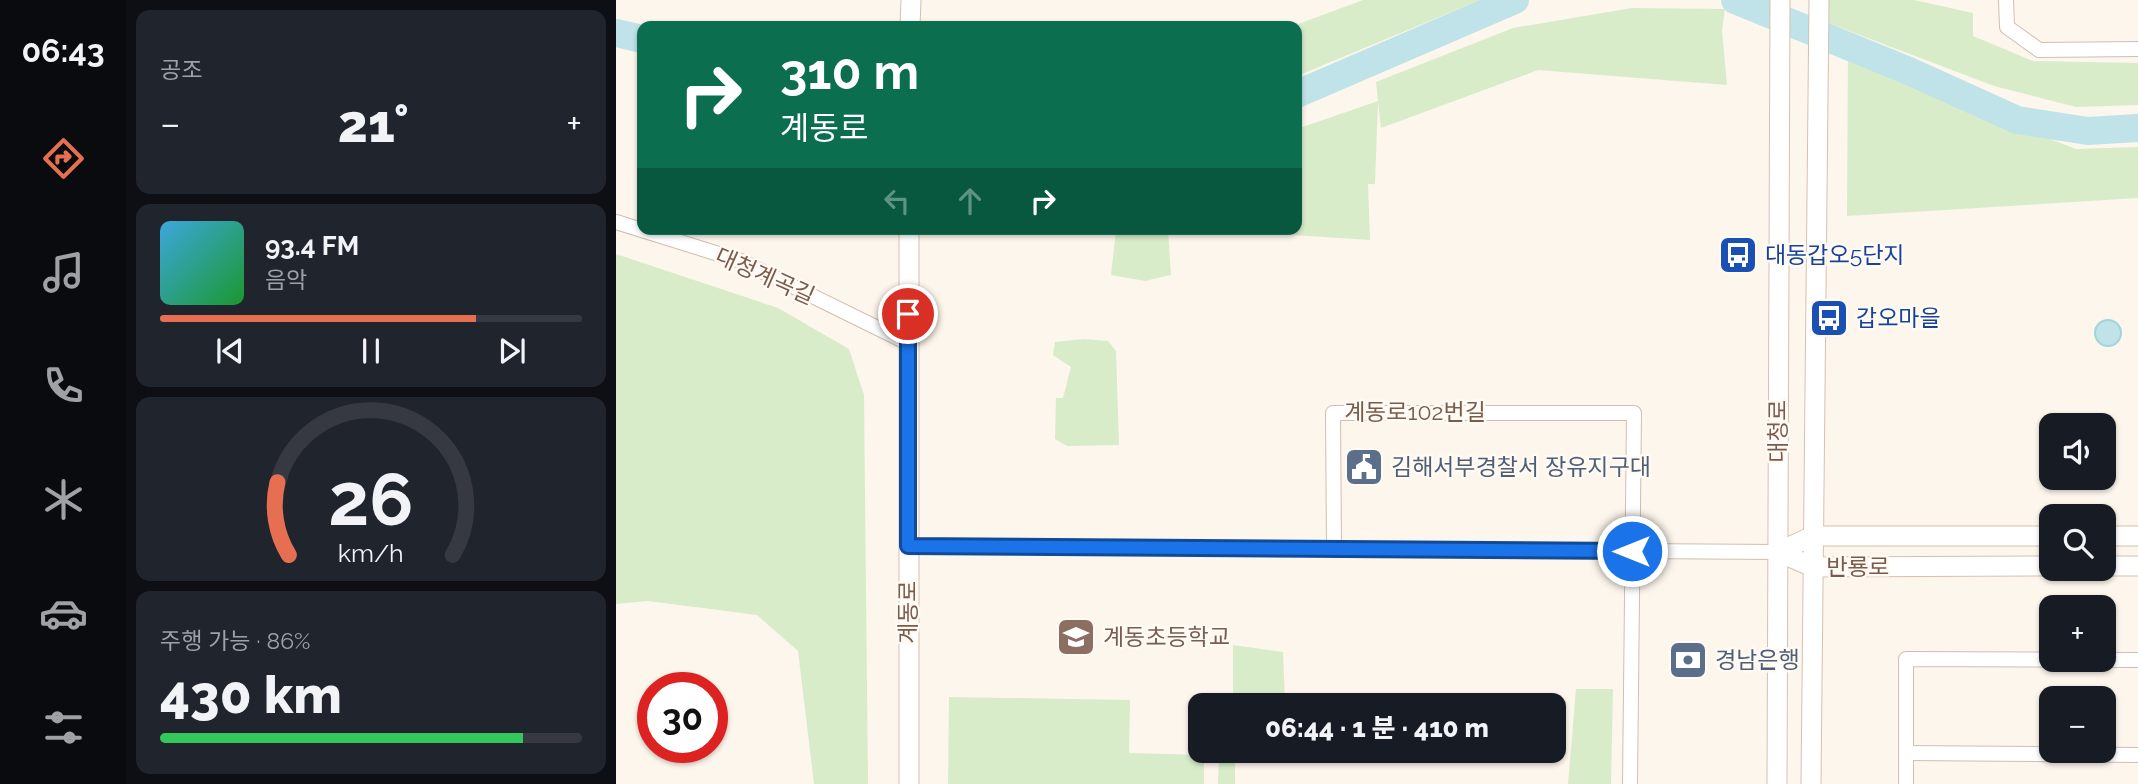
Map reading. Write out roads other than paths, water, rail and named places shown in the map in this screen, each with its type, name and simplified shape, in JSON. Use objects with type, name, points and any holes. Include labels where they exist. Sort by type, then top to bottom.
[{"type":"main road","points":[[911,0],[911,21]]},
{"type":"main road","name":"대청로","points":[[1777,784],[1780,0]]},
{"type":"main road","name":"대청로","points":[[1811,784],[1819,0]]},
{"type":"main road","name":"계동로","points":[[909,235],[909,784]]},
{"type":"main road","name":"반룡로","points":[[1778,552],[1813,536],[2039,536]]},
{"type":"main road","points":[[2116,536],[2138,536]]},
{"type":"main road","name":"반룡로","points":[[1778,552],[1813,567],[2039,566]]},
{"type":"main road","points":[[2116,566],[2138,566]]},
{"type":"street","points":[[2006,0],[2007,27],[2039,50],[2138,49]]},
{"type":"street","name":"대청계곡길","points":[[616,222],[637,229]]},
{"type":"street","name":"대청계곡길","points":[[658,235],[741,261],[908,343]]},
{"type":"street","name":"계동로102번길","points":[[1334,549],[1333,412],[1634,413],[1632,551]]},
{"type":"street","points":[[908,546],[1778,552]]},
{"type":"street","points":[[1630,784],[1632,551]]},
{"type":"street","points":[[1906,784],[1906,659],[2138,660]]},
{"type":"street","points":[[1906,753],[2138,755]]},
{"type":"water","points":[[2108,320],[2117,324],[2121,333],[2117,342],[2108,346],[2099,342],[2095,333],[2099,324]]},
{"type":"waterway","points":[[1302,92],[1515,0]]},
{"type":"waterway","points":[[1735,0],[1909,71],[2017,120],[2088,131],[2138,128]]},
{"type":"waterway","points":[[616,33],[637,38]]},
{"type":"place","name":"대동갑오5단지","points":[[1738,255]]},
{"type":"place","name":"갑오마을","points":[[1829,318]]},
{"type":"place","name":"김해서부경찰서 장유지구대","points":[[1364,467]]},
{"type":"place","name":"계동초등학교","points":[[1076,637]]},
{"type":"place","name":"경남은행","points":[[1688,660]]}]
